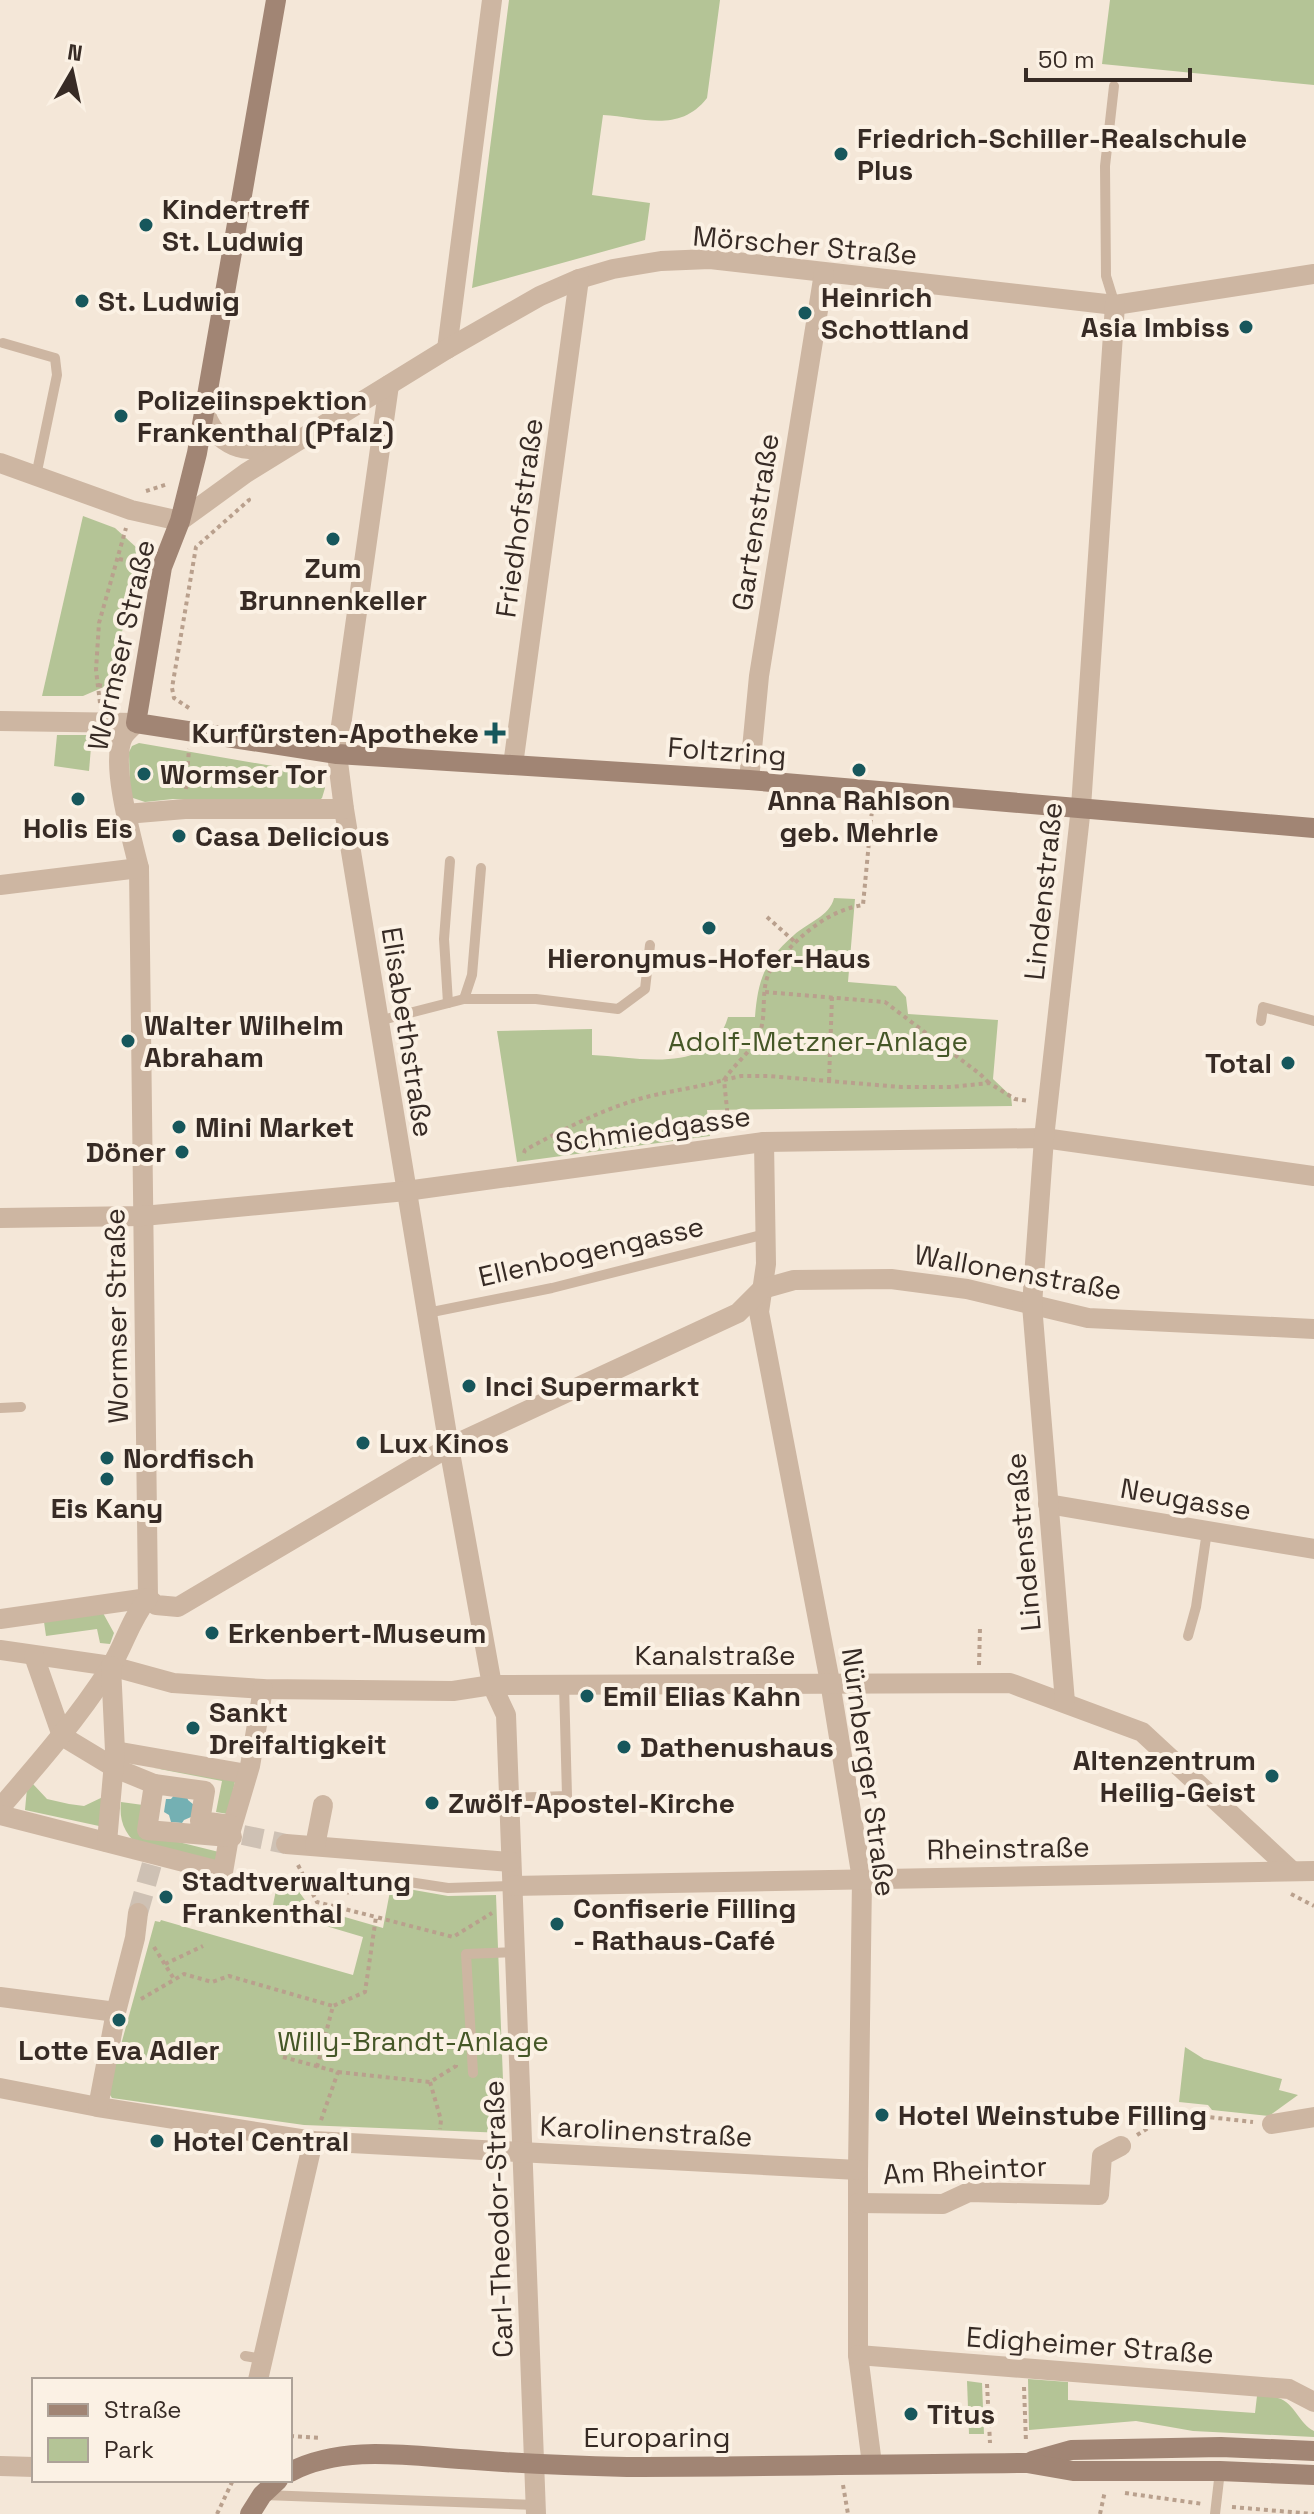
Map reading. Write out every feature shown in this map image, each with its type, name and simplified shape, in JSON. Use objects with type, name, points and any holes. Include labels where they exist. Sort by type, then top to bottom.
[{"type":"street","name":"Wormser Straße","points":[[148,1598],[139,868],[121,796],[121,749],[124,736],[136,723],[162,567],[180,521],[197,453],[276,0]]},
{"type":"street","points":[[447,349],[492,0]]},
{"type":"street","name":"Mörscher Straße","points":[[180,521],[286,448],[526,303],[579,279],[613,269],[661,261],[710,259],[1115,305],[1314,274]]},
{"type":"street","name":"Gartenstraße","points":[[749,780],[759,676],[824,273]]},
{"type":"street","name":"Friedhofstraße","points":[[513,765],[579,279]]},
{"type":"street","name":"Lindenstraße","points":[[1065,1702],[1032,1305],[1044,1138],[1081,807],[1115,305]]},
{"type":"street","name":"Elisabethstraße","points":[[389,385],[337,754],[406,1191],[492,1685]]},
{"type":"street","name":"Mörscher Straße","points":[[204,409],[209,425],[218,437],[234,446],[250,450],[286,448]]},
{"type":"street","points":[[0,463],[131,510],[180,521]]},
{"type":"street","points":[[0,721],[136,723]]},
{"type":"street","name":"Foltzring","points":[[136,723],[337,754],[749,780],[1314,828]]},
{"type":"street","points":[[126,814],[185,809],[344,809]]},
{"type":"street","points":[[0,885],[139,868]]},
{"type":"street","name":"Schmiedgasse","points":[[0,1218],[143,1216],[406,1191],[764,1142],[1044,1138],[1314,1176]]},
{"type":"street","name":"Nürnberger Straße","points":[[764,1142],[766,1264],[759,1312],[830,1682],[862,1879],[858,2355],[872,2464]]},
{"type":"street","name":"Wallonenstraße","points":[[762,1289],[794,1280],[891,1279],[967,1289],[1088,1318],[1314,1329]]},
{"type":"street","points":[[0,1619],[148,1598],[156,1605],[178,1607],[449,1447],[738,1313],[762,1289]]},
{"type":"street","name":"Neugasse","points":[[1048,1504],[1314,1549]]},
{"type":"street","points":[[0,1808],[62,1736],[111,1666],[134,1616],[148,1598]]},
{"type":"street","name":"Kanalstraße","points":[[0,1650],[111,1666],[173,1683],[263,1689],[453,1691],[492,1685],[1010,1683],[1142,1732],[1291,1870]]},
{"type":"street","points":[[34,1656],[62,1736],[115,1760],[154,1784],[205,1791],[200,1821],[231,1825],[236,1836]]},
{"type":"street","points":[[107,1842],[115,1760],[111,1666]]},
{"type":"street","name":"Carl-Theodor-Straße","points":[[492,1685],[506,1715],[536,2510]]},
{"type":"street","points":[[0,1815],[223,1872],[236,1836],[263,1689]]},
{"type":"street","points":[[115,1760],[248,1770]]},
{"type":"street","points":[[154,1784],[147,1830],[236,1836]]},
{"type":"street","points":[[315,1846],[323,1805]]},
{"type":"street","points":[[286,1844],[511,1862]]},
{"type":"street","name":"Rheinstraße","points":[[512,1893],[862,1879],[1314,1871]]},
{"type":"street","points":[[98,2107],[137,1917]]},
{"type":"street","points":[[0,1997],[116,2012]]},
{"type":"street","name":"Karolinenstraße","points":[[6,2089],[313,2141],[858,2170]]},
{"type":"street","points":[[1272,2124],[1314,2117]]},
{"type":"street","points":[[258,2378],[254,2358],[313,2141]]},
{"type":"street","name":"Am Rheintor","points":[[858,2203],[943,2204],[969,2192],[1099,2195],[1102,2156],[1121,2146]]},
{"type":"street","name":"Edigheimer Straße","points":[[858,2355],[1289,2389],[1314,2402]]},
{"type":"street","name":"Europaring","points":[[1027,2463],[1071,2450],[1221,2447],[1314,2451]]},
{"type":"street","name":"Europaring","points":[[292,2471],[317,2460],[342,2455],[393,2455],[641,2467],[1027,2463],[1073,2471],[1220,2471],[1314,2475]]},
{"type":"street","points":[[0,2466],[32,2467]]},
{"type":"street","points":[[250,2514],[262,2495],[276,2482]]},
{"type":"lane","name":"Lindenstraße","points":[[1114,86],[1105,166],[1106,276],[1115,305]]},
{"type":"lane","points":[[3,343],[55,358],[57,375],[36,476]]},
{"type":"lane","points":[[448,1003],[444,939],[450,861]]},
{"type":"lane","points":[[464,999],[472,975],[481,868]]},
{"type":"lane","points":[[378,1021],[464,999],[536,999],[618,1009],[645,989],[650,945]]},
{"type":"lane","points":[[1261,1021],[1263,1007],[1313,1024]]},
{"type":"lane","name":"Ellenbogengasse","points":[[427,1313],[552,1288],[765,1234]]},
{"type":"lane","points":[[0,1408],[21,1407]]},
{"type":"lane","points":[[1188,1636],[1196,1607],[1207,1531]]},
{"type":"lane","points":[[509,1798],[567,1796],[564,1684]]},
{"type":"lane","points":[[409,1882],[512,1893]]},
{"type":"lane","points":[[473,2073],[466,1954],[514,1952]]},
{"type":"lane","points":[[1216,2510],[1220,2471]]},
{"type":"lane","points":[[262,2495],[536,2510]]},
{"type":"path","points":[[100,722],[96,670],[99,623],[131,510],[138,494],[172,482]]},
{"type":"path","points":[[185,809],[194,711],[174,698],[172,688],[196,547],[249,500]]},
{"type":"path","points":[[730,1147],[724,1080],[761,1029],[769,972],[795,942],[833,914],[863,905],[873,790]]},
{"type":"path","points":[[767,917],[795,942]]},
{"type":"path","points":[[765,992],[885,1002],[989,1083],[1015,1099],[1048,1105]]},
{"type":"path","points":[[829,1081],[832,997]]},
{"type":"path","points":[[511,1177],[525,1150],[592,1116],[664,1092],[741,1076],[926,1087],[989,1083]]},
{"type":"path","points":[[978,1648],[980,1628]]},
{"type":"path","points":[[286,1844],[317,1902],[453,1937],[512,1893]]},
{"type":"path","points":[[307,1880],[353,1894]]},
{"type":"path","points":[[137,1917],[174,1979]]},
{"type":"path","points":[[147,1995],[184,1974],[212,1982],[229,1976],[333,2006],[365,1992],[376,1917]]},
{"type":"path","points":[[165,1964],[203,1946]]},
{"type":"path","points":[[317,2067],[333,2006]]},
{"type":"path","points":[[283,2057],[338,2072],[430,2082],[456,2066],[455,2052]]},
{"type":"path","points":[[313,2141],[338,2072]]},
{"type":"path","points":[[430,2082],[441,2120],[439,2148]]},
{"type":"path","points":[[1121,2146],[1172,2113],[1272,2124]]},
{"type":"path","points":[[987,2365],[990,2463]]},
{"type":"path","points":[[1023,2368],[1027,2463]]},
{"type":"path","points":[[843,2464],[848,2514]]},
{"type":"path","points":[[217,2514],[232,2482]]},
{"type":"path","points":[[1092,2489],[1105,2491],[1100,2514]]},
{"type":"path","points":[[1121,2493],[1216,2510],[1314,2514]]},
{"type":"green space","points":[[509,0],[720,0],[707,98],[696,109],[672,120],[659,121],[603,115],[592,195],[650,203],[645,240],[472,288]]},
{"type":"green space","points":[[1110,0],[1314,0],[1314,85],[1102,64]]},
{"type":"green space","points":[[83,516],[115,528],[137,548],[113,683],[83,696],[42,696]]},
{"type":"green space","points":[[57,735],[92,735],[89,771],[54,766]]},
{"type":"green space","points":[[139,743],[313,773],[321,779],[325,788],[322,798],[314,805],[173,799],[145,802],[130,797],[129,752],[132,746]]},
{"type":"green space","name":"Adolf-Metzner-Anlage","points":[[834,898],[855,899],[848,982],[896,986],[906,997],[908,1014],[998,1020],[993,1079],[1011,1096],[1012,1106],[707,1110],[710,1136],[517,1162],[497,1031],[592,1029],[592,1055],[671,1059],[690,1055],[706,1048],[719,1036],[728,1017],[755,1017],[761,981],[770,962],[794,935],[828,910]]},
{"type":"green space","points":[[103,1613],[114,1633],[110,1644],[100,1643],[97,1629],[46,1636],[44,1622]]},
{"type":"green space","points":[[154,1768],[236,1777],[228,1814],[216,1812],[222,1781]]},
{"type":"green space","points":[[33,1784],[47,1799],[69,1804],[84,1806],[105,1796],[99,1826],[25,1810],[27,1788]]},
{"type":"green space","points":[[121,1802],[143,1805],[138,1832],[219,1852],[216,1864],[138,1845],[124,1826]]},
{"type":"green space","name":"Willy-Brandt-Anlage","points":[[277,1885],[297,1889],[310,1907],[383,1928],[391,1886],[448,1896],[496,1895],[505,2133],[304,2125],[112,2098],[108,2092],[155,1921],[161,1920],[353,1975],[363,1937],[272,1910]]},
{"type":"green space","points":[[1185,2047],[1204,2059],[1282,2079],[1279,2090],[1298,2095],[1269,2116],[1212,2110],[1208,2105],[1179,2102]]},
{"type":"green space","points":[[1028,2379],[1068,2382],[1068,2400],[1255,2413],[1257,2396],[1276,2397],[1289,2404],[1304,2424],[1314,2431],[1314,2437],[1193,2431],[1136,2421],[1029,2430]]},
{"type":"green space","points":[[967,2381],[982,2383],[984,2434],[969,2434]]},
{"type":"water","points":[[176,1793],[187,1796],[194,1805],[191,1817],[182,1823],[171,1822],[164,1812],[166,1799],[171,1799]]},
{"type":"tunnel","points":[[243,1835],[286,1844]]},
{"type":"tunnel","points":[[138,1913],[155,1853]]},
{"type":"place","name":"Friedrich-Schiller-Realschule Plus","points":[[841,154]]},
{"type":"place","name":"Kindertreff St. Ludwig","points":[[146,225]]},
{"type":"place","name":"St. Ludwig","points":[[82,301]]},
{"type":"place","name":"Heinrich Schottland","points":[[805,313]]},
{"type":"place","name":"Asia Imbiss","points":[[1246,327]]},
{"type":"place","name":"Polizeiinspektion Frankenthal (Pfalz)","points":[[121,416]]},
{"type":"place","name":"Zum Brunnenkeller","points":[[333,539]]},
{"type":"place","name":"Kurfürsten-Apotheke","points":[[495,733]]},
{"type":"place","name":"Anna Rahlson geb. Mehrle","points":[[859,770]]},
{"type":"place","name":"Wormser Tor","points":[[144,774]]},
{"type":"place","name":"Holis Eis","points":[[78,799]]},
{"type":"place","name":"Casa Delicious","points":[[179,836]]},
{"type":"place","name":"Hieronymus-Hofer-Haus","points":[[709,928]]},
{"type":"place","name":"Walter Wilhelm Abraham","points":[[128,1041]]},
{"type":"place","name":"Total","points":[[1288,1063]]},
{"type":"place","name":"Mini Market","points":[[179,1127]]},
{"type":"place","name":"Döner","points":[[182,1152]]},
{"type":"place","name":"Inci Supermarkt","points":[[469,1386]]},
{"type":"place","name":"Lux Kinos","points":[[363,1443]]},
{"type":"place","name":"Nordfisch","points":[[107,1458]]},
{"type":"place","name":"Eis Kany","points":[[107,1479]]},
{"type":"place","name":"Erkenbert-Museum","points":[[212,1633]]},
{"type":"place","name":"Emil Elias Kahn","points":[[587,1696]]},
{"type":"place","name":"Sankt Dreifaltigkeit","points":[[193,1728]]},
{"type":"place","name":"Dathenushaus","points":[[624,1747]]},
{"type":"place","name":"Altenzentrum Heilig-Geist","points":[[1272,1776]]},
{"type":"place","name":"Zwölf-Apostel-Kirche","points":[[432,1803]]},
{"type":"place","name":"Stadtverwaltung Frankenthal","points":[[166,1897]]},
{"type":"place","name":"Confiserie Filling - Rathaus-Café","points":[[557,1924]]},
{"type":"place","name":"Lotte Eva Adler","points":[[119,2020]]},
{"type":"place","name":"Hotel Weinstube Filling","points":[[882,2115]]},
{"type":"place","name":"Hotel Central","points":[[157,2141]]},
{"type":"place","name":"Titus","points":[[911,2414]]}]
